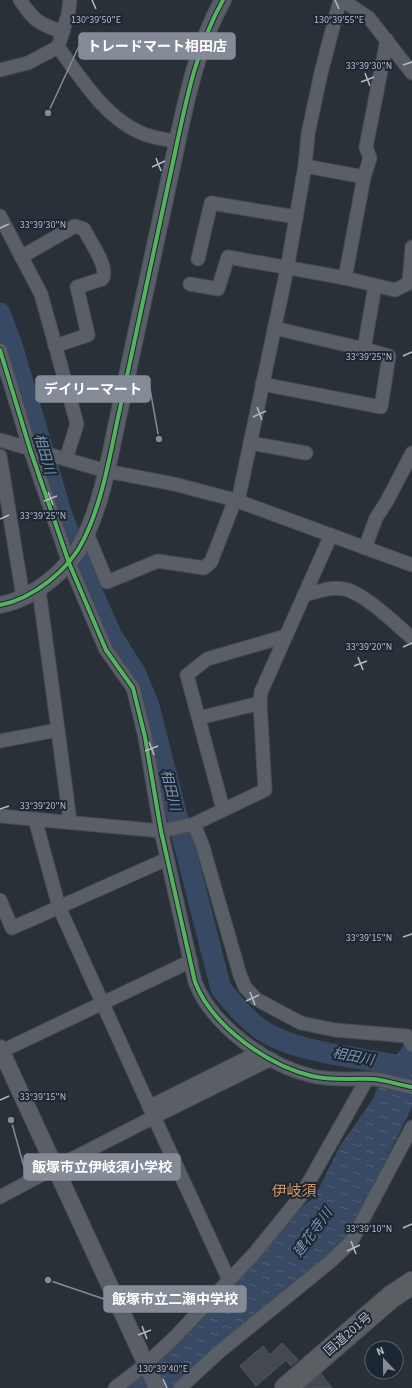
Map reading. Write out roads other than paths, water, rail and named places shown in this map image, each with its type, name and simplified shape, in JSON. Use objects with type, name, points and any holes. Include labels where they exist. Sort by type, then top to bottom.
[{"type":"highway","name":"国道201号","points":[[286,1388],[391,1298],[412,1282]]},
{"type":"street","points":[[20,0],[28,12],[41,25],[63,32]]},
{"type":"street","points":[[0,70],[28,63],[58,47],[68,15],[70,0]]},
{"type":"street","points":[[0,605],[39,590],[70,561],[85,537],[106,471],[178,142],[201,46],[212,19],[223,0]]},
{"type":"street","points":[[85,537],[107,582],[158,561],[204,568],[210,562],[236,501],[250,443],[287,269],[305,166],[308,134],[321,73],[341,0],[369,18],[412,73]]},
{"type":"street","points":[[345,278],[364,177],[370,158],[366,147],[387,40]]},
{"type":"street","points":[[58,47],[100,102],[122,122],[140,133],[178,142]]},
{"type":"street","points":[[305,166],[364,177]]},
{"type":"street","points":[[198,259],[211,203],[296,217]]},
{"type":"street","points":[[0,216],[41,294],[77,424],[66,459]]},
{"type":"street","points":[[21,256],[74,226],[84,229],[101,261],[104,271],[102,279],[77,287],[88,335],[55,346]]},
{"type":"street","points":[[190,284],[218,289],[228,257],[287,269],[345,278],[395,290],[409,283],[412,247]]},
{"type":"street","points":[[364,349],[376,286]]},
{"type":"street","points":[[262,384],[381,407],[389,356],[274,328]]},
{"type":"street","points":[[1,355],[70,561],[106,650],[133,688],[145,737],[167,859],[201,997],[238,1036],[259,1052],[287,1068],[313,1076],[372,1079],[412,1087]]},
{"type":"street","points":[[0,440],[106,471],[174,484],[236,501],[412,565]]},
{"type":"street","points":[[250,443],[306,453]]},
{"type":"street","points":[[365,548],[376,518],[388,501],[412,453]]},
{"type":"street","points":[[0,456],[23,597]]},
{"type":"street","points":[[0,816],[161,831],[194,824],[265,790],[260,703],[261,692],[331,535]]},
{"type":"street","points":[[304,595],[333,588],[345,589],[359,596],[412,638]]},
{"type":"street","points":[[39,590],[70,822]]},
{"type":"street","points":[[223,809],[187,675],[207,659],[286,636]]},
{"type":"street","points":[[199,718],[260,703]]},
{"type":"street","points":[[0,741],[58,730]]},
{"type":"street","points":[[35,819],[59,907],[228,1280]]},
{"type":"street","points":[[194,824],[203,847],[240,975],[245,987],[256,999],[301,1023],[335,1030],[407,1036],[410,1042]]},
{"type":"street","points":[[0,900],[12,928],[167,859]]},
{"type":"street","points":[[157,1388],[1,1049],[191,961]]},
{"type":"street","points":[[0,1197],[259,1052]]},
{"type":"street","points":[[152,1112],[271,1059]]},
{"type":"street","points":[[115,1388],[146,1366],[254,1254],[301,1196],[372,1079]]},
{"type":"street","points":[[180,1388],[219,1352],[331,1261],[351,1242],[412,1128]]},
{"type":"water","name":"建花寺川","points":[[412,1039],[412,1107],[350,1233],[329,1254],[173,1388],[123,1388],[272,1243],[300,1208],[314,1198],[340,1146],[373,1099],[383,1074],[406,1042]]},
{"type":"waterway","name":"相田川","points":[[0,313],[12,345],[62,515],[84,573],[111,634],[136,674],[149,706],[221,989],[253,1023],[265,1032],[279,1039],[314,1050],[404,1067]]},
{"type":"place","name":"トレードマート相田店","points":[[48,113]]},
{"type":"place","name":"デイリーマート","points":[[159,439]]},
{"type":"place","name":"飯塚市立伊岐須小学校","points":[[11,1120]]},
{"type":"place","name":"飯塚市立二瀬中学校","points":[[48,1280]]},
{"type":"district","name":"伊岐須","points":[[294,1191]]}]
